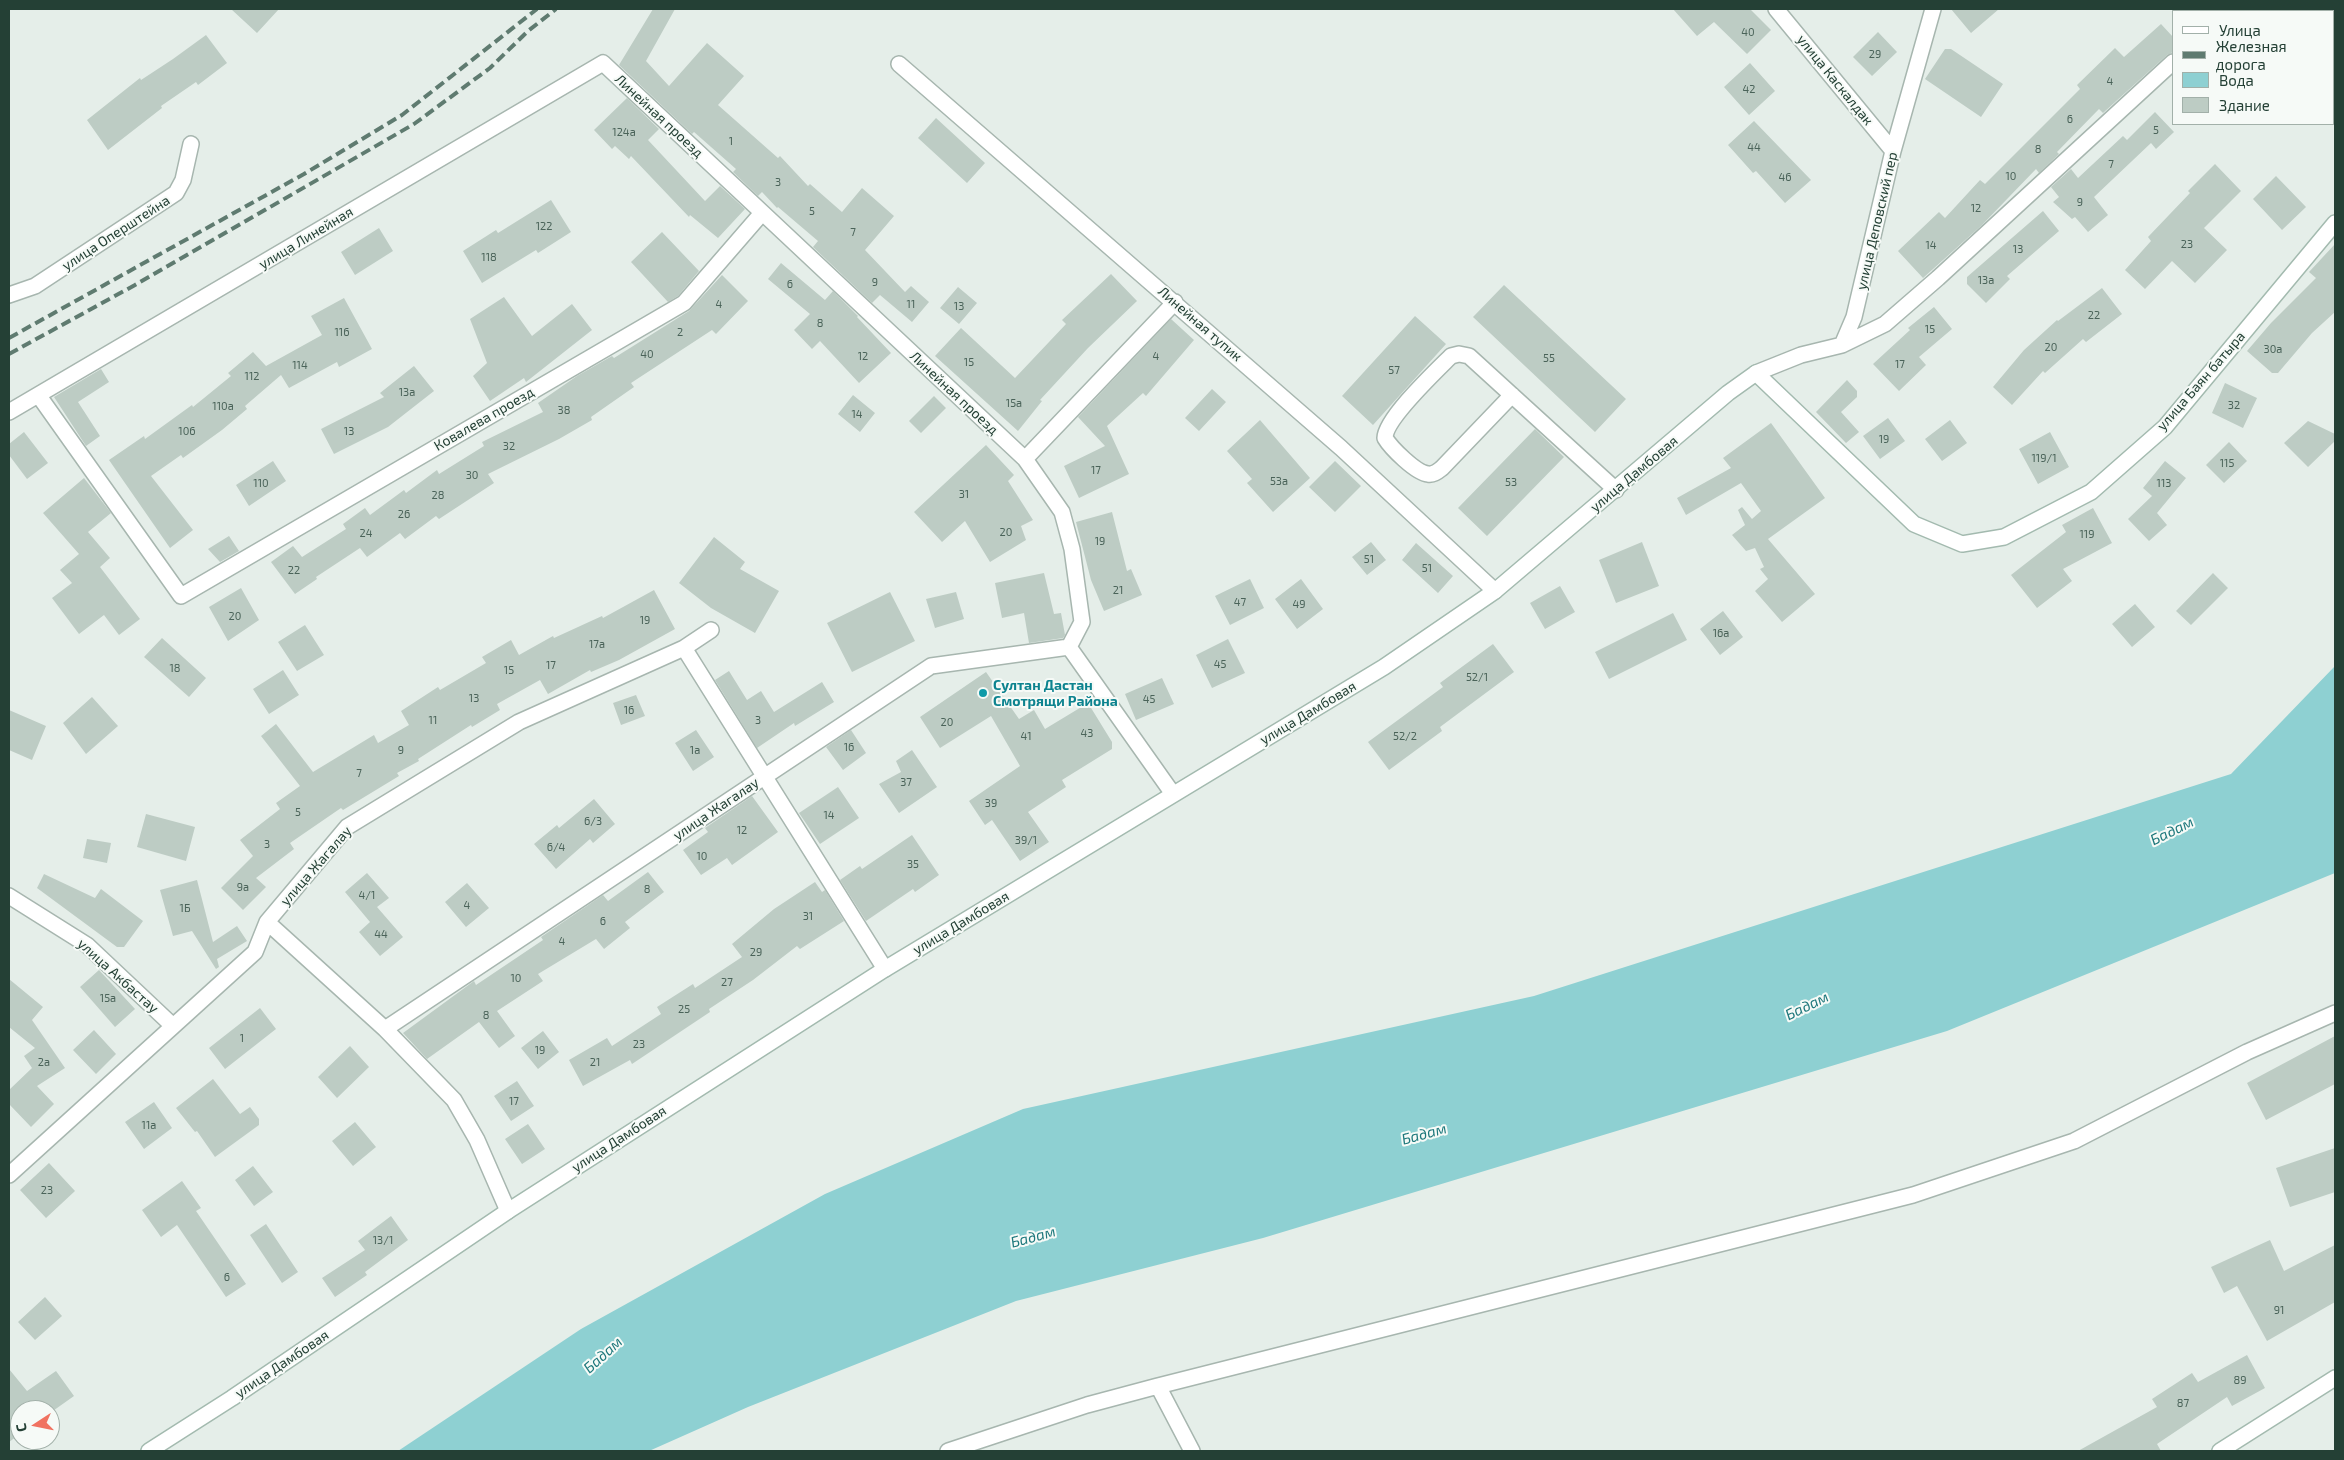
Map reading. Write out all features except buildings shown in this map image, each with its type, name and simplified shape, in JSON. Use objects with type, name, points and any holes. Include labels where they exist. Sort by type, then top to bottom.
[{"type":"street","name":"улица Каскалдак","points":[[1776,9],[1893,151]]},
{"type":"street","name":"улица Деповский пер","points":[[1842,345],[1854,317],[1893,151],[1934,9]]},
{"type":"street","name":"Линейная проезд","points":[[602,63],[1025,460],[1062,512],[1072,549],[1082,622],[1069,647]]},
{"type":"street","name":"улица Линейная","points":[[9,412],[602,63]]},
{"type":"street","points":[[1756,373],[1801,355],[1842,345],[1885,324],[1932,284],[2172,63]]},
{"type":"street","name":"Линейная тупик","points":[[900,64],[1341,448],[1494,591]]},
{"type":"street","name":"улица Оперштейна","points":[[9,295],[35,286],[176,193],[183,180],[191,144]]},
{"type":"street","name":"Ковалева проезд","points":[[39,396],[182,596],[684,303],[762,213]]},
{"type":"street","name":"улица Баян батыра","points":[[1756,373],[1914,524],[1962,544],[2004,537],[2091,492],[2165,427],[2335,223]]},
{"type":"street","points":[[1025,460],[1175,302]]},
{"type":"street","points":[[1512,396],[1434,474],[1426,474],[1406,461],[1389,445],[1385,438],[1385,432],[1393,419],[1451,356],[1459,354],[1469,356],[1616,490]]},
{"type":"street","name":"улица Дамбовая","points":[[149,1451],[232,1398],[508,1211],[885,969],[1384,667],[1494,591],[1616,490],[1728,393],[1756,373]]},
{"type":"street","name":"улица Жагалау","points":[[9,1176],[255,952],[267,922],[347,827],[519,722],[684,648],[711,630]]},
{"type":"street","points":[[1069,647],[1173,794]]},
{"type":"street","name":"улица Жагалау","points":[[385,1029],[931,666],[1069,647]]},
{"type":"street","points":[[684,648],[763,777],[885,969]]},
{"type":"street","name":"улица Акбастау","points":[[9,896],[87,945],[174,1026]]},
{"type":"street","points":[[267,922],[385,1029],[454,1100],[477,1140],[508,1211]]},
{"type":"street","points":[[948,1451],[1087,1405],[1158,1386],[1913,1196],[2074,1140],[2247,1052],[2335,1013]]},
{"type":"street","points":[[2220,1451],[2335,1378]]},
{"type":"street","points":[[1158,1386],[1192,1451]]},
{"type":"water","name":"Бадам","points":[[2335,666],[2335,873],[1947,1031],[1263,1238],[1016,1301],[748,1407],[649,1451],[398,1451],[581,1329],[825,1194],[1023,1109],[1534,996],[2231,774]]},
{"type":"railway","points":[[9,338],[304,174],[402,115],[537,9]]},
{"type":"railway","points":[[9,354],[135,285],[414,124],[490,68],[528,31],[556,9]]},
{"type":"place","name":"Султан Дастан Смотрящи Района","points":[[983,693]]}]
